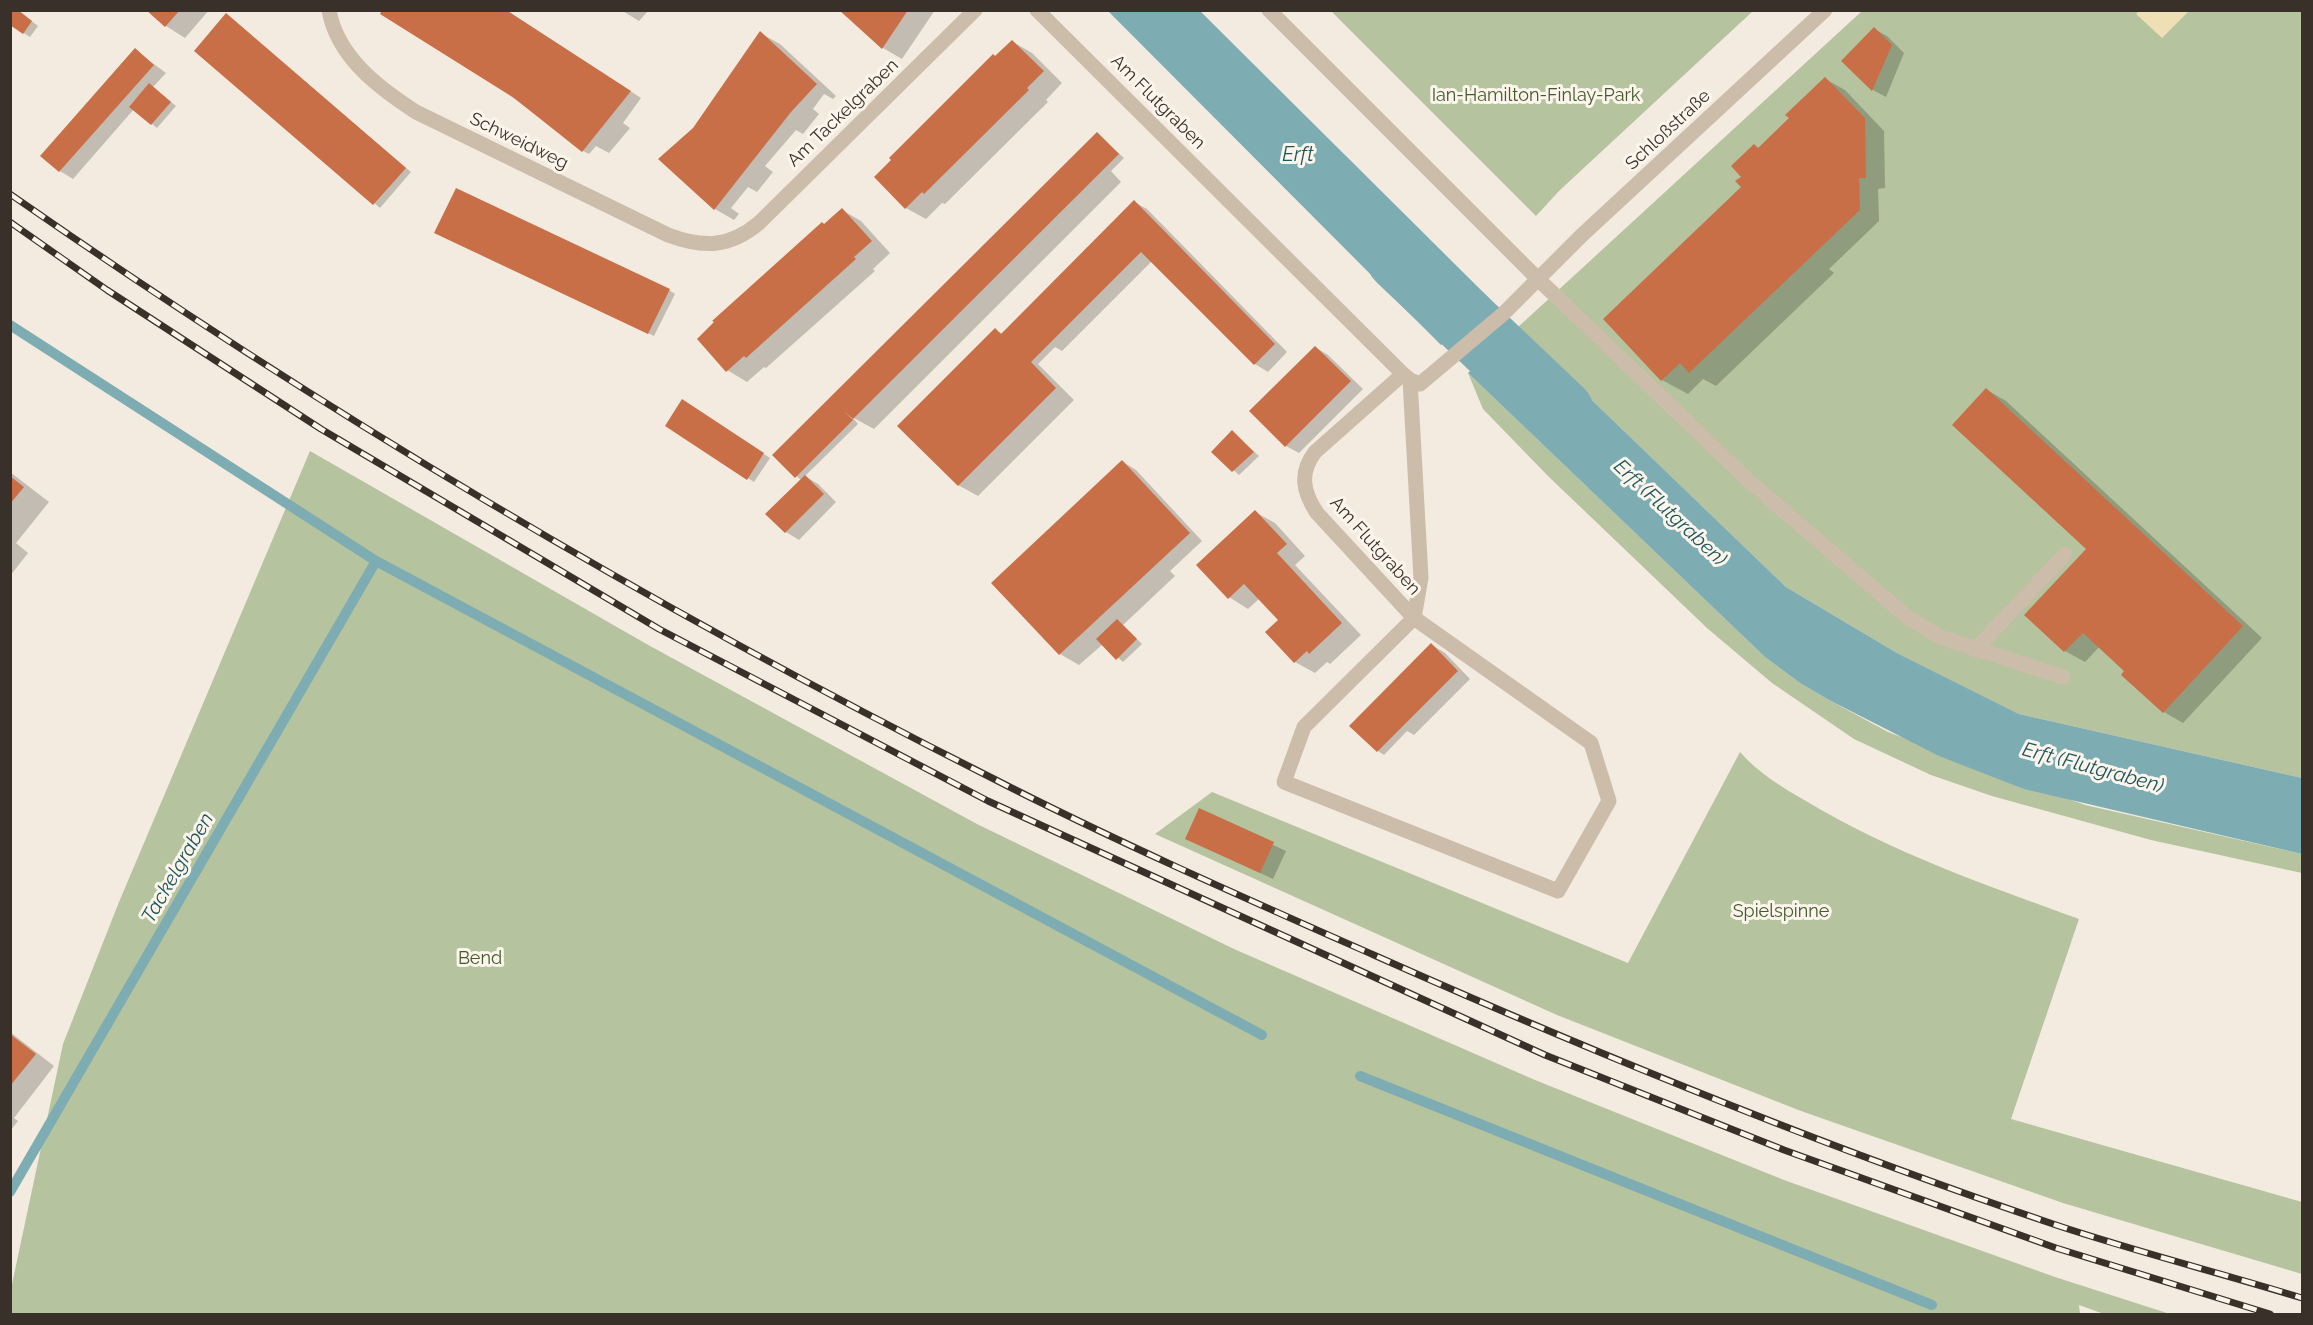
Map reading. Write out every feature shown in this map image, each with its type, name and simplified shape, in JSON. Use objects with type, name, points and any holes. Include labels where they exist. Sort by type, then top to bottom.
[{"type":"street","name":"Schweidweg","points":[[329,10],[338,39],[350,57],[387,92],[416,112],[668,235],[701,245],[734,238]]},
{"type":"street","name":"Am Tackelgraben","points":[[734,238],[751,230],[766,216],[975,10]]},
{"type":"street","name":"Am Flutgraben","points":[[1037,10],[1406,377],[1420,384],[1454,358]]},
{"type":"street","points":[[1269,10],[1538,279],[1750,482],[1907,617],[1932,634],[1976,650],[2063,676]]},
{"type":"street","name":"Schloßstraße","points":[[1454,358],[1825,10]]},
{"type":"street","name":"Am Flutgraben","points":[[1406,377],[1315,452],[1306,465],[1304,480],[1307,496],[1317,513],[1414,618]]},
{"type":"street","name":"Am Flutgraben","points":[[1406,377],[1421,578],[1414,618]]},
{"type":"street","points":[[1976,650],[2066,554]]},
{"type":"street","points":[[1414,618],[1591,743],[1609,801],[1558,891],[1284,782],[1304,727],[1414,618]]},
{"type":"green space","name":"Ian-Hamilton-Finlay-Park","points":[[1331,11],[1753,11],[1559,191],[1536,216]]},
{"type":"green space","points":[[1862,11],[2302,11],[2302,778],[2019,714],[1897,653],[1786,587],[1517,328]]},
{"type":"green space","points":[[1468,373],[1765,657],[1800,683],[1888,732],[2085,805],[2302,854],[2302,873],[2151,840],[1992,796],[1931,775],[1854,739],[1772,683],[1707,628],[1548,476],[1483,409]]},
{"type":"green space","name":"Bend","points":[[310,451],[650,646],[977,824],[1234,949],[1535,1080],[1784,1180],[2055,1277],[2170,1314],[2104,1314],[2079,1305],[2080,1314],[11,1314],[11,1289],[63,1044],[119,902]]},
{"type":"green space","name":"Spielspinne","points":[[1740,752],[1762,773],[1779,785],[1872,837],[1940,867],[2079,919],[2011,1119],[2302,1202],[2302,1274],[2063,1203],[1801,1111],[1557,1015],[1155,834],[1212,792],[1628,963]]},
{"type":"sand","points":[[2139,11],[2189,11],[2162,38],[2136,14]]},
{"type":"water","name":"Erft","points":[[1108,11],[1200,11],[1490,299],[1441,345]]},
{"type":"water","points":[[1517,328],[1786,587],[1897,653],[2019,714],[2302,778],[2302,854],[2024,789],[1939,756],[1800,683],[1765,657],[1468,373]]},
{"type":"building","points":[[10,10],[18,10],[32,21],[23,34],[10,25]]},
{"type":"building","points":[[146,10],[180,10],[165,27]]},
{"type":"building","points":[[382,10],[506,10],[631,91],[582,152],[514,98],[380,14]]},
{"type":"building","points":[[839,10],[908,10],[882,49]]},
{"type":"building","points":[[226,13],[406,168],[373,205],[194,51]]},
{"type":"building","points":[[1874,27],[1892,45],[1872,91],[1841,61]]},
{"type":"building","points":[[760,31],[817,84],[791,112],[714,210],[658,159],[693,128]]},
{"type":"building","points":[[1012,40],[1044,71],[1027,88],[1029,90],[924,194],[922,192],[905,209],[874,177],[891,160],[889,158],[993,54],[995,56]]},
{"type":"building","points":[[135,48],[154,65],[59,172],[40,156]]},
{"type":"building","points":[[1825,77],[1865,118],[1866,178],[1859,178],[1860,210],[1689,373],[1680,363],[1661,381],[1603,319],[1741,187],[1735,181],[1741,177],[1731,166],[1754,144],[1758,148],[1789,118],[1785,115]]},
{"type":"building","points":[[149,83],[171,102],[151,125],[129,107]]},
{"type":"building","points":[[1097,132],[1119,154],[853,419],[844,411],[853,420],[795,478],[772,455]]},
{"type":"building","points":[[456,188],[670,289],[648,334],[434,233]]},
{"type":"building","points":[[1134,200],[1275,344],[1254,365],[1141,252],[1031,362],[1056,388],[958,486],[897,426],[995,328],[1001,334]]},
{"type":"building","points":[[842,208],[872,241],[854,257],[856,259],[746,358],[744,356],[726,372],[697,339],[714,322],[712,321],[822,222],[824,224]]},
{"type":"building","points":[[1315,346],[1351,381],[1285,447],[1249,411]]},
{"type":"building","points":[[1986,388],[2243,626],[2163,713],[2121,675],[2124,671],[2083,633],[2064,652],[2024,615],[2086,549],[1952,425]]},
{"type":"building","points":[[682,399],[764,453],[747,480],[665,426]]},
{"type":"building","points":[[1232,430],[1254,452],[1232,472],[1211,452]]},
{"type":"building","points":[[1122,460],[1190,533],[1059,655],[991,583]]},
{"type":"building","points":[[805,475],[824,494],[785,533],[765,514]]},
{"type":"building","points":[[10,476],[24,487],[10,504]]},
{"type":"building","points":[[1255,510],[1287,544],[1277,553],[1342,623],[1309,654],[1307,651],[1294,663],[1265,632],[1278,620],[1244,584],[1228,599],[1196,565]]},
{"type":"building","points":[[1117,619],[1137,639],[1116,660],[1096,639]]},
{"type":"building","points":[[1431,643],[1458,671],[1377,752],[1349,726]]},
{"type":"building","points":[[1199,808],[1274,842],[1260,873],[1185,839]]},
{"type":"building","points":[[10,1034],[36,1054],[10,1086]]},
{"type":"waterway","name":"Erft (Flutgraben)","points":[[1399,258],[1561,412]]},
{"type":"waterway","points":[[10,325],[376,561],[1262,1035]]},
{"type":"waterway","name":"Tackelgraben","points":[[10,1192],[376,561]]},
{"type":"waterway","points":[[1360,1076],[1932,1305]]},
{"type":"railway","points":[[10,194],[128,275],[248,353],[491,504],[614,576],[865,713],[1087,825],[1231,892],[1460,993],[1798,1132],[2056,1225],[2302,1298]]},
{"type":"railway","points":[[10,222],[107,290],[321,429],[659,629],[988,801],[1545,1055],[1784,1150],[2056,1248],[2270,1314]]}]
